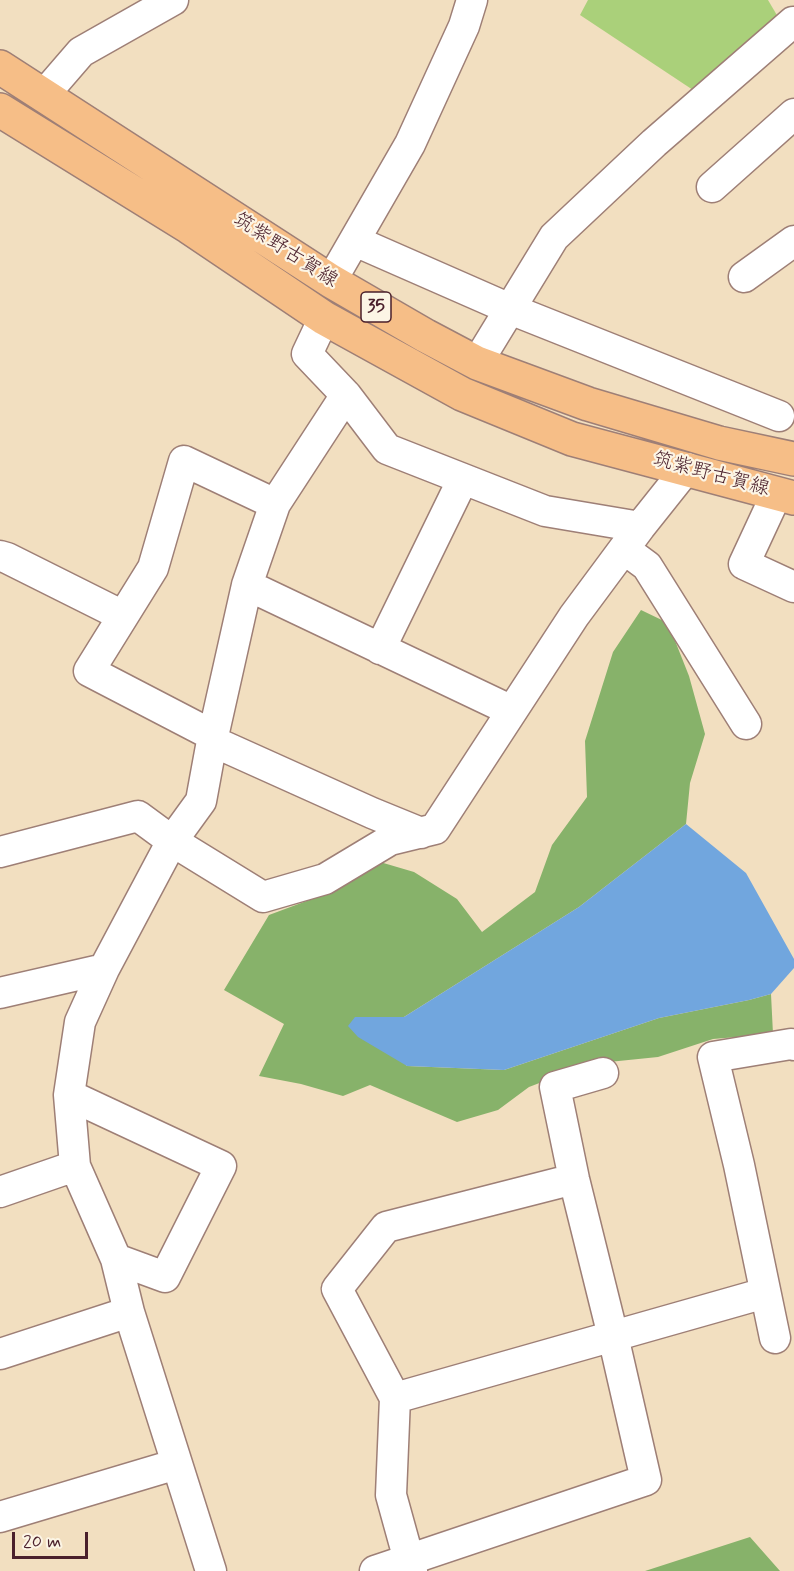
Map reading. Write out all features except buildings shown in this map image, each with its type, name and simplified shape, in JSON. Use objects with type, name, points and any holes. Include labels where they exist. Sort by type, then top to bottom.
[{"type":"main road","name":"筑紫野古賀線","points":[[0,67],[331,281],[477,363],[588,404],[719,443],[794,459]]},
{"type":"main road","name":"筑紫野古賀線","points":[[0,110],[189,227],[324,318],[462,394],[573,439],[785,495]]},
{"type":"street","points":[[43,96],[81,52],[173,0]]},
{"type":"street","points":[[331,281],[410,144],[464,26],[472,0]]},
{"type":"street","points":[[477,363],[554,237],[789,15]]},
{"type":"street","points":[[712,186],[794,114]]},
{"type":"street","points":[[355,241],[510,309],[779,416]]},
{"type":"street","points":[[744,277],[794,241]]},
{"type":"street","points":[[324,318],[307,354],[346,394],[387,449],[545,511],[632,538],[647,566],[746,724]]},
{"type":"street","points":[[211,1571],[129,1312],[116,1259],[75,1166],[69,1095],[80,1022],[104,969],[172,841],[201,801],[247,585],[275,504],[346,394]]},
{"type":"street","points":[[275,504],[184,462],[153,568],[89,671],[213,738],[372,813],[421,833]]},
{"type":"street","points":[[0,852],[138,816],[172,841],[263,897],[325,879],[390,840],[435,829],[574,616],[687,468]]},
{"type":"street","points":[[380,649],[463,479]]},
{"type":"street","points":[[785,495],[744,564],[794,587]]},
{"type":"street","points":[[0,556],[123,616]]},
{"type":"street","points":[[247,585],[512,711]]},
{"type":"street","points":[[0,993],[104,969]]},
{"type":"street","points":[[775,1338],[739,1165],[713,1057],[794,1045]]},
{"type":"street","points":[[375,1571],[411,1565],[646,1480],[574,1179],[555,1087],[603,1073]]},
{"type":"street","points":[[69,1095],[221,1166],[165,1277],[116,1259]]},
{"type":"street","points":[[0,1192],[75,1166]]},
{"type":"street","points":[[411,1565],[391,1495],[395,1398],[337,1289],[386,1227],[574,1179]]},
{"type":"street","points":[[395,1398],[765,1293]]},
{"type":"street","points":[[0,1354],[129,1312]]},
{"type":"street","points":[[0,1517],[177,1464]]},
{"type":"green space","points":[[588,0],[768,0],[778,17],[693,90],[580,15]]},
{"type":"green space","points":[[641,610],[668,623],[689,676],[705,734],[690,783],[686,824],[579,907],[404,1017],[356,1017],[407,1066],[504,1070],[659,1018],[771,994],[773,1034],[713,1039],[658,1057],[589,1064],[529,1087],[498,1110],[457,1122],[370,1085],[343,1096],[301,1084],[259,1076],[284,1024],[224,990],[269,915],[336,890],[380,862],[414,872],[457,899],[482,932],[535,892],[552,845],[587,797],[585,741],[613,652]]},
{"type":"green space","points":[[750,1537],[780,1571],[645,1571]]},
{"type":"water","points":[[686,824],[746,873],[794,959],[794,968],[771,994],[659,1018],[504,1070],[407,1066],[358,1037],[348,1026],[355,1017],[404,1017],[579,907]]}]
